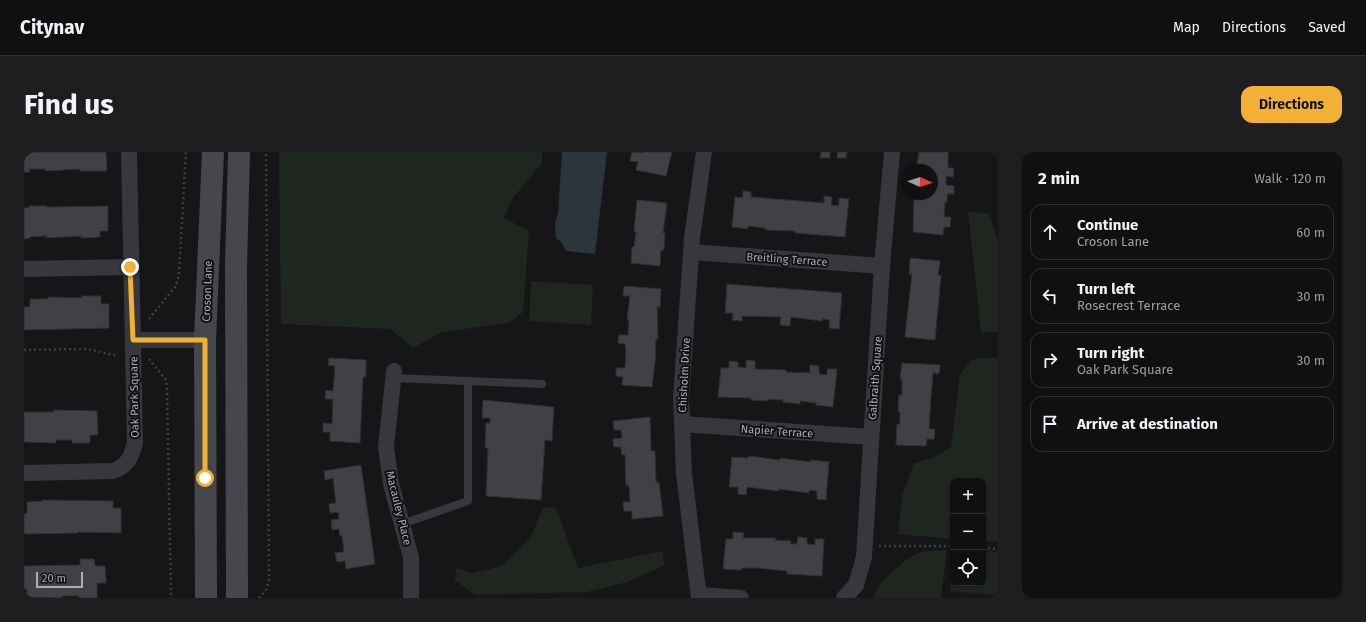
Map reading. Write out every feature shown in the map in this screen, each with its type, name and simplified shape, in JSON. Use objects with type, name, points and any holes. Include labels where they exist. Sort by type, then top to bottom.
[{"type":"main road","name":"Croson Lane","points":[[206,598],[205,340],[213,152]]},
{"type":"main road","points":[[237,598],[236,266],[239,152]]},
{"type":"street","name":"Oak Park Square","points":[[24,473],[112,471],[124,467],[132,456],[135,443],[141,357],[130,267],[128,152]]},
{"type":"street","name":"Chisholm Drive","points":[[700,596],[684,473],[681,399],[691,252],[704,152]]},
{"type":"street","name":"Galbraith Square","points":[[844,598],[856,584],[864,557],[882,266],[892,152]]},
{"type":"street","name":"Breitling Terrace","points":[[691,252],[882,266]]},
{"type":"street","points":[[24,269],[130,267]]},
{"type":"street","points":[[140,340],[205,340]]},
{"type":"street","name":"Macauley Place","points":[[394,374],[386,447],[391,484],[411,557],[411,598]]},
{"type":"street","name":"Napier Terrace","points":[[682,424],[871,437]]},
{"type":"street","points":[[700,596],[741,598]]},
{"type":"lane","points":[[394,374],[468,381],[542,384]]},
{"type":"lane","points":[[402,524],[468,501],[468,381]]},
{"type":"path","points":[[141,357],[140,340],[146,322],[176,286],[179,274],[186,152]]},
{"type":"path","points":[[259,598],[266,590],[269,581],[266,152]]},
{"type":"path","points":[[24,350],[87,349],[111,356],[141,357],[166,380],[171,598]]},
{"type":"path","points":[[864,546],[930,544],[950,546]]},
{"type":"path","points":[[986,548],[998,550]]},
{"type":"shaded area","points":[[279,152],[542,152],[542,163],[513,198],[504,218],[529,231],[523,312],[509,323],[442,332],[413,348],[390,329],[281,324]]},
{"type":"shaded area","points":[[562,152],[607,152],[595,254],[566,251],[562,243],[556,238],[555,223],[558,213]]},
{"type":"shaded area","points":[[968,211],[989,214],[998,240],[998,332],[981,333]]},
{"type":"shaded area","points":[[531,281],[593,285],[591,325],[529,321]]},
{"type":"shaded area","points":[[982,358],[998,358],[998,541],[986,541],[986,478],[950,478],[950,539],[898,534],[902,496],[914,463],[933,458],[951,447],[960,374],[972,360]]},
{"type":"shaded area","points":[[543,507],[556,508],[578,568],[663,551],[664,566],[627,582],[587,592],[475,595],[455,580],[456,568],[473,573],[502,566],[531,537]]},
{"type":"shaded area","points":[[947,550],[941,598],[874,598],[880,585],[908,558],[925,551]]},
{"type":"shaded area","points":[[986,551],[998,552],[998,595],[950,591],[950,586],[986,586]]},
{"type":"building","points":[[24,152],[106,152],[107,171],[80,171],[80,169],[45,171],[46,169],[29,169],[30,172],[24,172]]},
{"type":"building","points":[[632,152],[672,152],[666,176],[636,170],[638,162],[630,161]]},
{"type":"building","points":[[821,152],[830,152],[830,158],[820,158]]},
{"type":"building","points":[[838,152],[847,152],[846,158],[837,158]]},
{"type":"building","points":[[919,152],[948,152],[948,168],[954,168],[953,177],[946,176],[946,185],[954,186],[954,194],[947,194],[944,217],[951,217],[950,227],[944,227],[943,235],[913,232],[914,200],[938,200],[938,164],[917,164]]},
{"type":"building","points":[[743,191],[751,192],[751,197],[824,203],[824,196],[832,197],[831,205],[839,206],[839,198],[849,199],[845,237],[795,233],[795,231],[765,230],[765,228],[748,226],[748,229],[732,227],[735,197],[743,198]]},
{"type":"building","points":[[637,200],[667,203],[663,233],[665,233],[664,250],[661,250],[660,266],[631,263],[632,247],[634,247],[636,232],[634,231]]},
{"type":"building","points":[[29,206],[108,206],[108,231],[100,231],[100,237],[81,238],[81,236],[46,238],[47,236],[30,237],[24,239],[24,208],[29,208]]},
{"type":"building","points":[[910,258],[940,261],[938,275],[941,276],[935,340],[905,337],[912,274],[909,274]]},
{"type":"building","points":[[727,284],[842,293],[839,329],[829,328],[830,320],[822,319],[822,321],[791,317],[790,326],[780,325],[781,317],[742,316],[742,321],[732,320],[733,313],[725,313]]},
{"type":"building","points":[[624,286],[661,289],[660,307],[657,307],[658,339],[656,339],[656,354],[652,387],[622,385],[623,377],[616,376],[616,368],[625,368],[625,344],[618,343],[619,335],[628,335],[629,320],[627,319],[630,296],[623,296]]},
{"type":"building","points":[[82,296],[101,296],[101,304],[109,304],[109,328],[24,330],[24,307],[30,307],[30,299],[48,299],[48,297],[82,298]]},
{"type":"building","points":[[329,358],[366,360],[366,377],[363,377],[360,443],[330,441],[330,432],[323,432],[323,423],[332,424],[333,399],[325,399],[326,390],[333,391],[335,366],[328,365]]},
{"type":"building","points":[[746,360],[755,361],[755,369],[786,370],[786,372],[810,373],[810,365],[819,366],[819,374],[827,375],[827,369],[837,369],[833,407],[800,401],[800,404],[783,402],[783,400],[768,399],[768,401],[751,400],[751,398],[718,397],[721,368],[729,368],[729,361],[738,362],[738,367],[746,368]]},
{"type":"building","points":[[902,363],[940,365],[939,374],[933,373],[931,397],[929,429],[935,429],[934,439],[927,439],[926,446],[896,445],[897,424],[900,424],[900,412],[898,411],[899,395],[902,395],[902,379],[900,379]]},
{"type":"building","points":[[483,400],[554,407],[552,441],[545,440],[541,500],[486,496],[488,449],[485,447],[486,423],[490,423],[490,418],[482,418]]},
{"type":"building","points":[[54,410],[97,411],[98,435],[90,435],[90,443],[72,443],[72,440],[56,440],[56,443],[24,442],[24,412],[54,412]]},
{"type":"building","points":[[650,417],[651,451],[655,451],[656,483],[659,482],[663,516],[632,519],[632,511],[624,511],[623,502],[630,502],[629,485],[626,486],[625,455],[622,455],[621,447],[614,447],[613,439],[622,438],[621,430],[614,430],[613,421]]},
{"type":"building","points":[[749,456],[780,460],[780,458],[811,462],[811,460],[829,462],[826,500],[817,499],[817,491],[809,490],[809,493],[747,487],[746,495],[738,494],[738,487],[729,487],[732,457],[748,458]]},
{"type":"building","points":[[361,465],[375,564],[346,569],[345,561],[337,562],[335,553],[344,552],[342,536],[340,536],[339,529],[332,530],[331,520],[339,519],[338,512],[330,513],[329,504],[336,503],[333,478],[325,480],[324,471]]},
{"type":"building","points":[[43,500],[113,501],[113,508],[121,508],[121,533],[78,532],[24,534],[24,514],[27,514],[27,502]]},
{"type":"building","points":[[733,532],[744,533],[743,538],[776,538],[775,540],[791,541],[790,544],[797,544],[798,537],[807,538],[807,544],[815,545],[815,539],[824,539],[822,576],[787,574],[787,571],[757,568],[742,568],[741,570],[723,569],[726,539],[733,539]]},
{"type":"building","points":[[80,559],[94,559],[95,566],[105,566],[106,583],[97,583],[97,598],[79,598],[79,596],[62,596],[62,598],[27,597],[27,589],[24,589],[24,566],[80,565]]},
{"type":"route","points":[[130,267],[133,340],[205,340],[205,478]]}]
